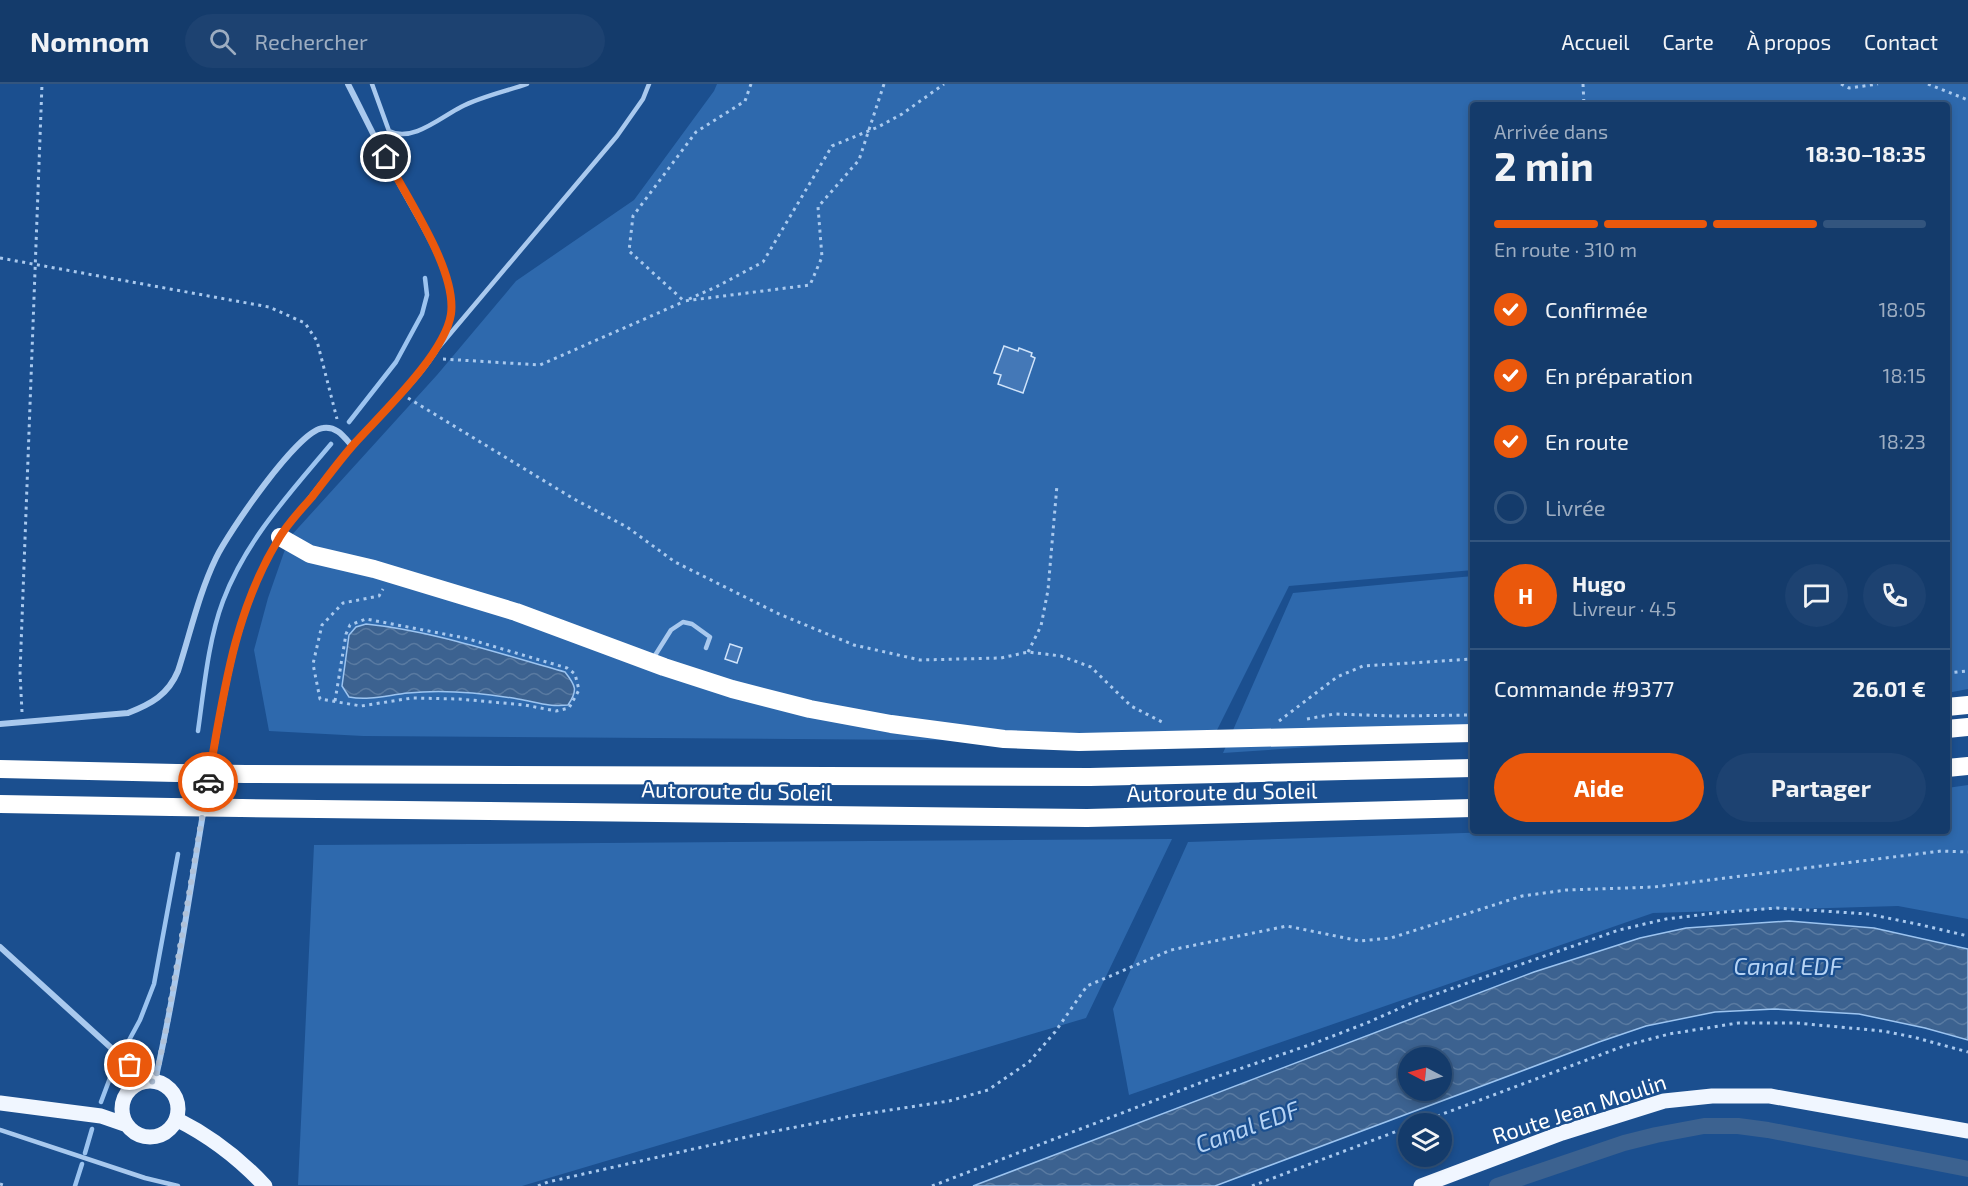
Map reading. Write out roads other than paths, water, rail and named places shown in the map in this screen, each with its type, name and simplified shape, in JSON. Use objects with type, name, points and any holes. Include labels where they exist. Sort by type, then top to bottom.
[{"type":"highway","points":[[280,537],[310,554],[392,575],[516,612],[732,689],[810,709],[891,724],[1004,739],[1079,742],[1470,733]]},
{"type":"highway","points":[[1950,707],[1968,705]]},
{"type":"highway","points":[[1950,729],[1968,727]]},
{"type":"highway","points":[[1950,768],[1968,766]]},
{"type":"highway","name":"Autoroute du Soleil","points":[[0,769],[246,774],[1090,777],[1470,768]]},
{"type":"highway","name":"Autoroute du Soleil","points":[[0,804],[1087,818],[1470,808]]},
{"type":"main road","points":[[0,1103],[101,1116],[127,1125],[141,1135],[158,1136],[166,1132],[176,1119],[178,1111],[174,1095],[162,1084],[148,1082],[128,1093],[123,1105],[127,1125]]},
{"type":"main road","name":"Route Jean Moulin","points":[[1421,1186],[1562,1133],[1664,1101],[1713,1096],[1770,1096],[1968,1131]]},
{"type":"main road","points":[[101,1116],[123,1105]]},
{"type":"main road","points":[[176,1119],[196,1129],[222,1147],[265,1186]]},
{"type":"street","points":[[0,947],[49,989],[148,1082],[165,1035],[230,658],[244,611],[280,537],[352,447],[435,351],[451,316],[452,298],[434,245],[395,176],[348,84]]},
{"type":"street","points":[[0,724],[128,713],[144,707],[165,692],[178,671],[206,581],[217,557],[234,527],[287,456],[309,434],[321,428],[331,428],[340,433],[352,447]]},
{"type":"lane","points":[[372,84],[389,131],[396,135],[405,135],[436,123],[462,106],[527,84]]},
{"type":"lane","points":[[435,351],[458,327],[617,136],[643,99],[649,84]]},
{"type":"lane","points":[[651,662],[671,630],[683,622],[692,624],[710,637],[706,648]]},
{"type":"lane","points":[[0,1130],[145,1178],[178,1186]]},
{"type":"water","points":[[366,624],[442,638],[565,672],[572,681],[573,695],[568,705],[548,705],[491,695],[449,692],[408,693],[371,698],[349,697],[342,686],[349,635],[356,627]]},
{"type":"water","name":"Canal EDF","points":[[1789,921],[1874,928],[1968,949],[1968,1040],[1859,1014],[1775,1009],[1715,1012],[1646,1026],[1452,1097],[1452,1047],[1398,1047],[1398,1101],[1442,1101],[1410,1113],[1398,1113],[1398,1117],[1215,1186],[973,1186],[1534,972],[1640,938],[1686,928]]},
{"type":"waterway","points":[[349,422],[396,362],[422,314],[427,295],[425,278]]},
{"type":"waterway","points":[[198,731],[214,632],[223,601],[233,579],[256,537],[331,444]]},
{"type":"waterway","points":[[127,1044],[140,1020],[154,984],[178,854]]},
{"type":"waterway","points":[[101,1102],[116,1062]]},
{"type":"waterway","points":[[1497,1186],[1624,1143],[1704,1126],[1738,1126],[1768,1130],[1968,1169]]},
{"type":"waterway","points":[[85,1153],[92,1129]]},
{"type":"waterway","points":[[75,1186],[82,1164]]}]
